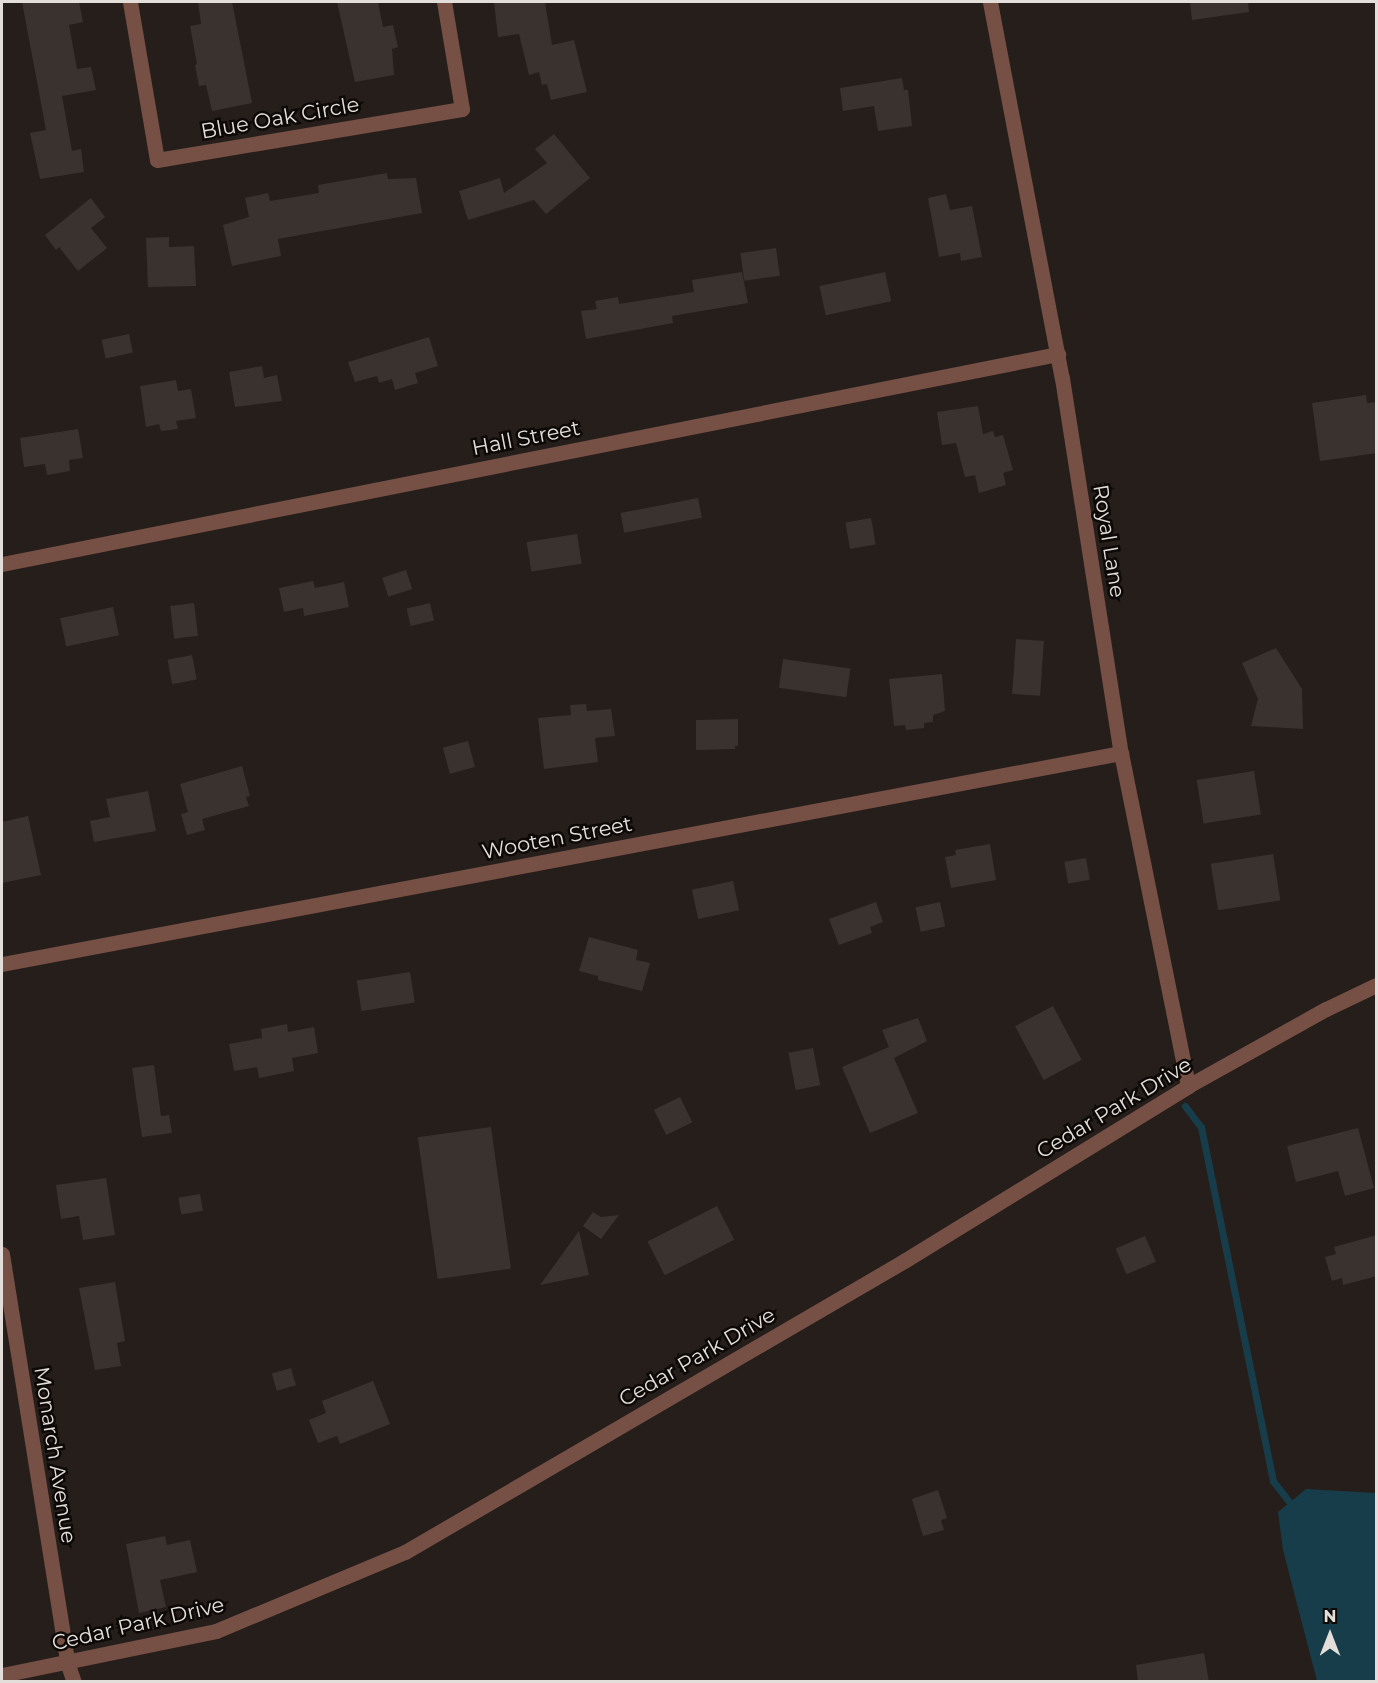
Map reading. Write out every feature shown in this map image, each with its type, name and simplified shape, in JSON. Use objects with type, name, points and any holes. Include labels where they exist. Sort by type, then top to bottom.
[{"type":"street","name":"Blue Oak Circle","points":[[130,2],[157,160],[462,109],[444,2]]},
{"type":"street","name":"Royal Lane","points":[[990,2],[1058,354],[1121,753],[1188,1086]]},
{"type":"street","name":"Hall Street","points":[[2,564],[1058,354]]},
{"type":"street","name":"Wooten Street","points":[[2,964],[1121,753]]},
{"type":"street","name":"Cedar Park Drive","points":[[2,1675],[216,1631],[405,1552],[904,1261],[1188,1086],[1326,1009],[1377,986]]},
{"type":"street","name":"Monarch Avenue","points":[[2,1254],[67,1662],[74,1682]]},
{"type":"water","points":[[1306,1489],[1376,1493],[1376,1681],[1317,1681],[1283,1550],[1278,1512]]},
{"type":"building","points":[[22,2],[79,2],[83,22],[69,25],[77,69],[91,67],[96,90],[62,96],[72,151],[81,149],[84,172],[40,179],[30,133],[46,130]]},
{"type":"building","points":[[198,2],[232,2],[252,103],[212,111],[206,85],[199,86],[195,65],[197,64],[190,26],[201,24]]},
{"type":"building","points":[[337,2],[378,2],[383,27],[393,25],[398,47],[392,49],[394,75],[355,82]]},
{"type":"building","points":[[494,2],[545,2],[552,45],[574,40],[587,92],[551,100],[547,84],[542,85],[539,72],[529,75],[519,34],[498,37]]},
{"type":"building","points":[[1190,2],[1248,2],[1249,12],[1192,20]]},
{"type":"building","points":[[902,78],[904,90],[908,90],[912,126],[878,131],[874,106],[843,111],[840,88]]},
{"type":"building","points":[[554,134],[590,178],[546,214],[534,200],[468,220],[459,191],[500,178],[504,193],[547,163],[535,149]]},
{"type":"building","points":[[387,173],[388,179],[416,178],[422,213],[278,239],[281,256],[232,266],[223,225],[249,217],[245,198],[268,193],[270,201],[319,193],[318,185]]},
{"type":"building","points":[[946,194],[950,210],[972,206],[982,257],[961,261],[960,253],[939,257],[928,198]]},
{"type":"building","points":[[91,198],[105,217],[91,228],[107,248],[78,271],[59,247],[56,250],[45,235]]},
{"type":"building","points":[[169,237],[169,247],[194,246],[196,286],[148,287],[146,238]]},
{"type":"building","points":[[776,248],[780,276],[744,281],[740,253]]},
{"type":"building","points":[[742,272],[748,303],[672,316],[673,323],[586,339],[581,311],[597,309],[595,301],[618,297],[619,304],[694,292],[692,280]]},
{"type":"building","points":[[885,272],[891,301],[826,315],[819,286]]},
{"type":"building","points":[[129,334],[133,353],[106,358],[102,340]]},
{"type":"building","points":[[429,337],[438,366],[415,373],[418,383],[395,390],[392,379],[379,383],[377,376],[355,382],[348,362]]},
{"type":"building","points":[[262,366],[264,378],[277,375],[282,401],[235,407],[229,372]]},
{"type":"building","points":[[176,380],[178,391],[191,389],[196,418],[176,421],[178,429],[161,431],[159,424],[146,427],[140,386]]},
{"type":"building","points":[[1366,395],[1367,403],[1377,402],[1377,453],[1320,461],[1312,403]]},
{"type":"building","points":[[978,406],[983,434],[993,431],[995,437],[1003,435],[1013,470],[1003,473],[1006,485],[979,493],[975,475],[965,477],[956,443],[942,445],[937,412]]},
{"type":"building","points":[[78,429],[83,458],[69,460],[70,471],[47,475],[45,464],[24,467],[20,438]]},
{"type":"building","points":[[698,498],[702,518],[624,533],[620,513]]},
{"type":"building","points":[[871,518],[876,545],[850,549],[845,523]]},
{"type":"building","points":[[577,534],[582,564],[531,572],[527,542]]},
{"type":"building","points":[[406,570],[412,589],[388,597],[382,578]]},
{"type":"building","points":[[313,581],[315,588],[344,582],[349,607],[304,616],[303,608],[284,612],[279,588]]},
{"type":"building","points":[[194,603],[198,636],[174,639],[170,606]]},
{"type":"building","points":[[430,603],[434,621],[411,626],[407,608]]},
{"type":"building","points":[[113,607],[119,635],[66,647],[60,618]]},
{"type":"building","points":[[1016,639],[1044,641],[1040,696],[1012,694]]},
{"type":"building","points":[[1276,648],[1302,689],[1303,729],[1251,726],[1258,699],[1242,663]]},
{"type":"building","points":[[192,655],[197,680],[172,684],[167,660]]},
{"type":"building","points":[[783,659],[850,668],[846,697],[779,688]]},
{"type":"building","points":[[942,674],[945,711],[933,715],[933,722],[924,723],[924,728],[906,730],[905,725],[894,726],[889,679]]},
{"type":"building","points":[[586,704],[587,711],[611,709],[615,736],[595,738],[598,762],[544,769],[538,718],[571,715],[570,705]]},
{"type":"building","points":[[738,719],[738,746],[735,746],[735,749],[696,750],[696,720]]},
{"type":"building","points":[[468,741],[475,767],[450,774],[443,748]]},
{"type":"building","points":[[242,766],[250,796],[246,797],[249,806],[202,819],[205,830],[187,835],[181,814],[188,812],[180,784]]},
{"type":"building","points":[[1254,771],[1261,814],[1204,824],[1197,780]]},
{"type":"building","points":[[148,791],[156,831],[94,842],[90,821],[110,817],[106,799]]},
{"type":"building","points":[[28,816],[41,875],[2,883],[2,822]]},
{"type":"building","points":[[990,844],[996,880],[951,888],[945,857],[956,855],[955,850]]},
{"type":"building","points":[[1273,854],[1280,900],[1218,910],[1211,864]]},
{"type":"building","points":[[1086,858],[1090,880],[1068,883],[1064,862]]},
{"type":"building","points":[[733,881],[739,910],[698,919],[692,890]]},
{"type":"building","points":[[876,902],[883,922],[870,927],[872,933],[839,945],[829,919]]},
{"type":"building","points":[[940,902],[945,926],[921,932],[916,907]]},
{"type":"building","points":[[589,937],[638,950],[636,960],[650,963],[642,991],[598,980],[598,976],[579,971]]},
{"type":"building","points":[[410,972],[415,1003],[362,1011],[357,980]]},
{"type":"building","points":[[1053,1006],[1082,1060],[1044,1080],[1015,1026]]},
{"type":"building","points":[[918,1018],[927,1041],[894,1058],[918,1113],[870,1133],[842,1067],[889,1047],[882,1030]]},
{"type":"building","points":[[287,1024],[288,1032],[314,1027],[318,1053],[292,1058],[294,1071],[259,1078],[257,1067],[234,1071],[229,1044],[262,1038],[261,1029]]},
{"type":"building","points":[[813,1048],[820,1085],[796,1090],[788,1053]]},
{"type":"building","points":[[154,1065],[161,1116],[169,1115],[172,1133],[142,1137],[132,1068]]},
{"type":"building","points":[[680,1097],[692,1122],[666,1135],[654,1110]]},
{"type":"building","points":[[491,1127],[511,1269],[438,1279],[418,1137]]},
{"type":"building","points":[[1358,1128],[1374,1188],[1345,1196],[1338,1171],[1296,1182],[1287,1146]]},
{"type":"building","points":[[106,1178],[115,1235],[83,1240],[79,1216],[61,1219],[56,1185]]},
{"type":"building","points":[[200,1194],[203,1211],[181,1215],[178,1198]]},
{"type":"building","points":[[717,1206],[734,1240],[665,1275],[648,1241]]},
{"type":"building","points":[[593,1212],[601,1217],[619,1215],[601,1239],[583,1226]]},
{"type":"building","points":[[579,1231],[589,1275],[540,1285]]},
{"type":"building","points":[[1377,1235],[1377,1276],[1343,1285],[1342,1278],[1332,1281],[1325,1257],[1336,1254],[1334,1247]]},
{"type":"building","points":[[1145,1236],[1156,1262],[1126,1274],[1116,1249]]},
{"type":"building","points":[[115,1282],[125,1341],[117,1343],[121,1366],[95,1370],[79,1288]]},
{"type":"building","points":[[291,1368],[296,1385],[277,1391],[272,1374]]},
{"type":"building","points":[[373,1381],[390,1424],[340,1444],[337,1436],[318,1443],[309,1420],[326,1413],[322,1401]]},
{"type":"building","points":[[938,1490],[947,1518],[941,1520],[944,1530],[923,1536],[912,1499]]},
{"type":"building","points":[[165,1536],[167,1545],[190,1540],[197,1572],[160,1580],[166,1607],[139,1613],[126,1544]]},
{"type":"building","points":[[1204,1653],[1209,1682],[1138,1682],[1136,1665]]},
{"type":"waterway","points":[[1185,1106],[1201,1127],[1273,1481],[1295,1509]]}]
